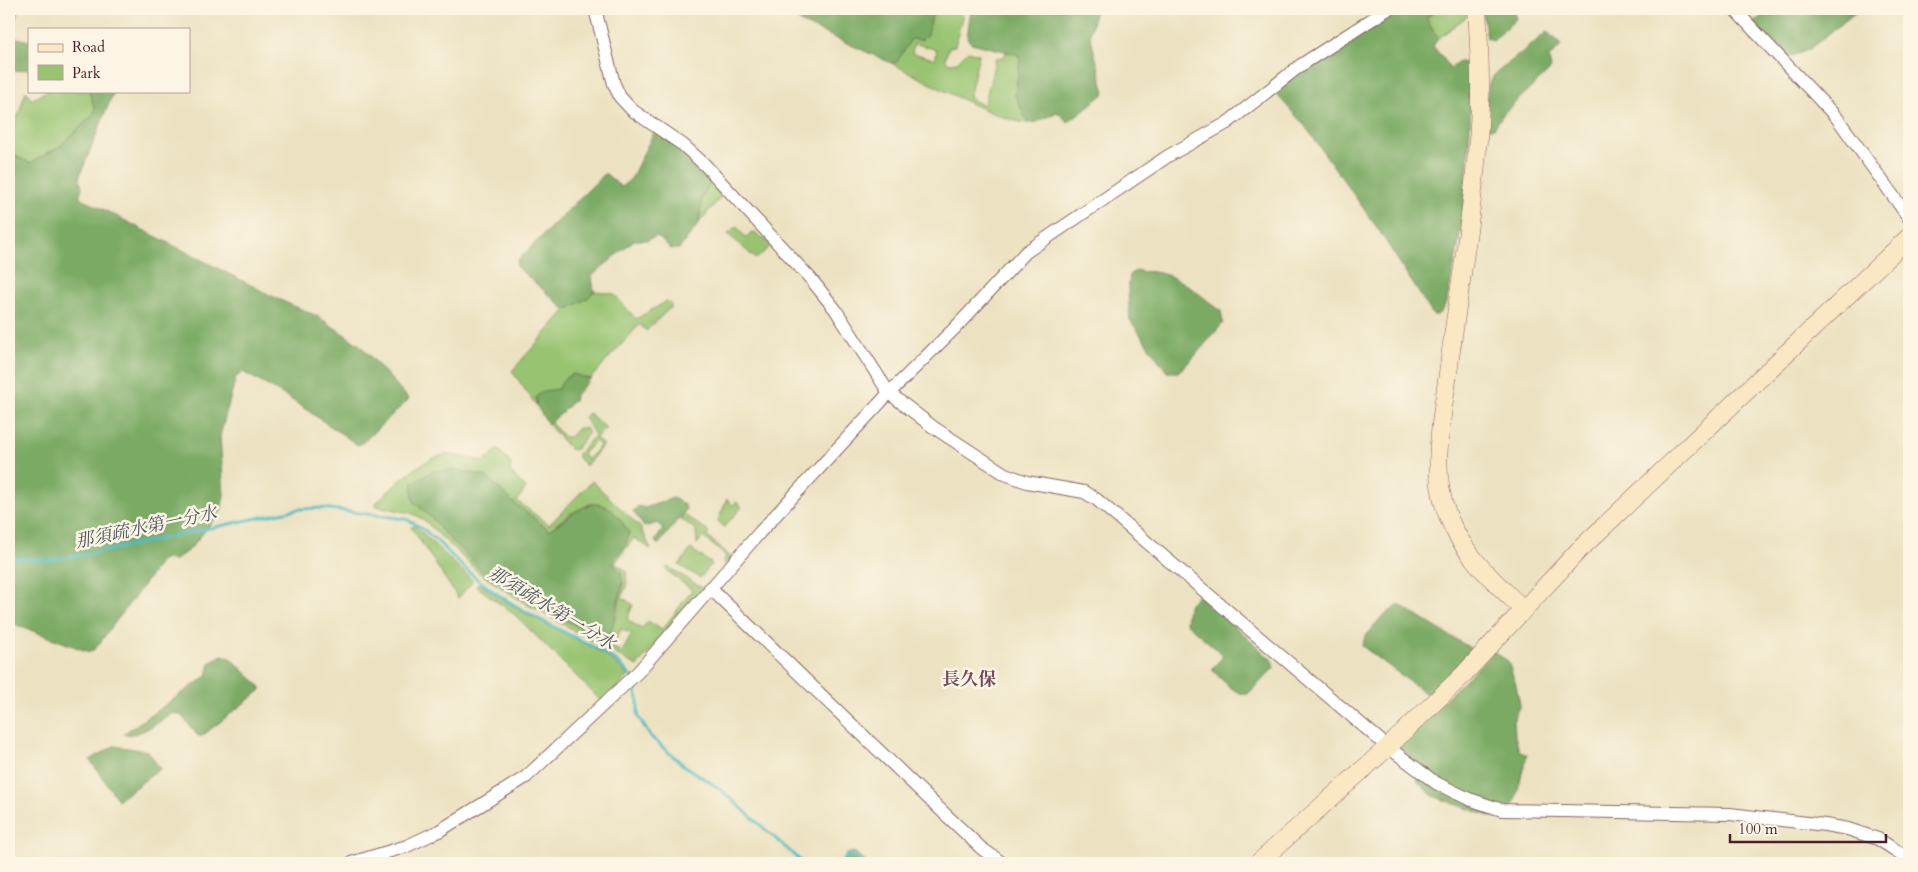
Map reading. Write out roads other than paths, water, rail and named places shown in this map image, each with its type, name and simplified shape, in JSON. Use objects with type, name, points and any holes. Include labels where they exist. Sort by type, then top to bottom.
[{"type":"street","points":[[595,9],[614,84],[620,97],[632,110],[683,145],[705,165],[810,278],[835,309],[889,392],[933,427],[1005,474],[1027,482],[1084,492],[1096,499],[1388,747],[1436,783],[1469,799],[1502,810],[1730,814],[1825,825],[1848,829],[1878,839],[1909,859]]},
{"type":"street","points":[[351,863],[407,846],[439,831],[526,777],[638,672],[710,588],[889,392],[955,328],[1026,252],[1168,156],[1227,123],[1301,65],[1388,9]]},
{"type":"street","points":[[1477,9],[1480,71],[1477,154],[1440,436],[1441,492],[1447,515],[1461,543],[1479,566],[1523,609]]},
{"type":"street","points":[[1734,9],[1837,118],[1909,218]]},
{"type":"street","points":[[1258,863],[1388,747],[1462,676],[1523,609],[1615,515],[1909,237]]},
{"type":"street","points":[[710,588],[932,802],[981,848],[1002,863]]},
{"type":"waterway","name":"那須疏水第一分水","points":[[9,558],[51,560],[104,551],[299,509],[322,508],[406,519],[425,531],[467,571],[507,601],[591,645],[617,662],[630,676]]},
{"type":"waterway","name":"那須疏水第一分水","points":[[633,681],[638,700],[638,716],[650,736],[682,764],[720,789],[803,863]]},
{"type":"waterway","name":"那須疏水第一分水","points":[[841,863],[847,856],[853,855],[863,863]]},
{"type":"district","name":"長久保","points":[[969,679]]}]
